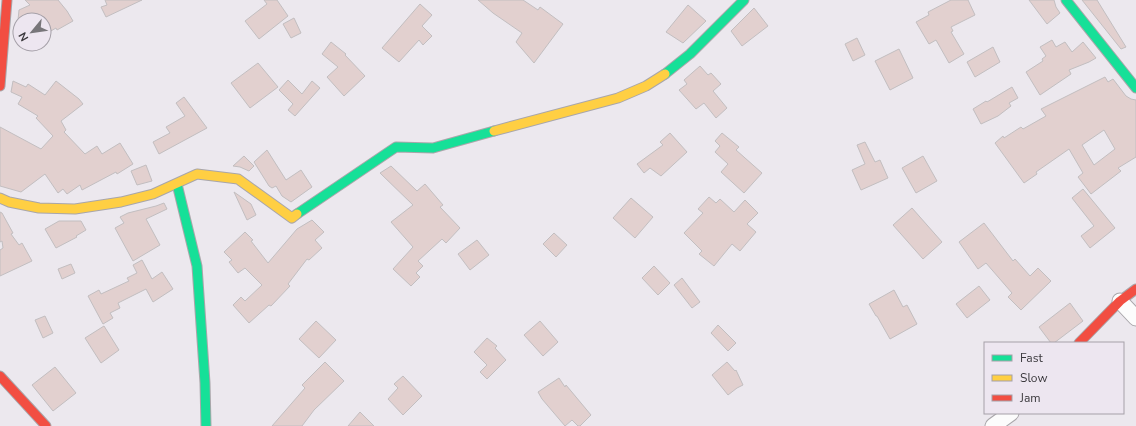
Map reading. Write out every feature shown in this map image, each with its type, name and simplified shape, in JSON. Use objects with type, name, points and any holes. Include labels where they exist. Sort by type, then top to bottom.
[{"type":"street","points":[[0,86],[7,0]]},
{"type":"street","points":[[0,198],[10,202],[39,208],[75,209],[121,202],[153,194],[197,174],[238,179],[292,218],[396,147],[433,148],[618,98],[643,88],[680,63],[744,0]]},
{"type":"street","points":[[1066,0],[1136,88]]},
{"type":"street","points":[[177,184],[197,266],[205,384],[206,426]]},
{"type":"street","points":[[1080,342],[1120,301],[1136,290]]},
{"type":"street","points":[[1120,301],[1136,318]]},
{"type":"street","points":[[0,376],[46,426]]},
{"type":"street","points":[[993,426],[1010,414]]},
{"type":"building","points":[[25,0],[58,0],[73,21],[57,30],[56,28],[52,30],[52,12],[19,12],[19,10],[30,5]]},
{"type":"building","points":[[105,0],[142,0],[106,17],[101,7],[107,5]]},
{"type":"building","points":[[264,0],[277,0],[288,16],[259,39],[245,21],[267,4]]},
{"type":"building","points":[[478,0],[523,0],[538,10],[540,7],[563,24],[534,63],[516,42],[522,33],[493,13]]},
{"type":"building","points":[[951,0],[968,0],[975,15],[951,27],[953,31],[951,32],[964,54],[949,63],[936,40],[929,44],[916,22],[929,15],[928,12]]},
{"type":"building","points":[[1029,0],[1054,0],[1060,13],[1047,24]]},
{"type":"building","points":[[1082,0],[1097,0],[1126,47],[1121,49]]},
{"type":"building","points":[[420,4],[432,15],[422,26],[432,36],[423,45],[419,40],[399,62],[382,48]]},
{"type":"building","points":[[688,5],[706,21],[683,43],[666,32]]},
{"type":"building","points":[[754,8],[768,26],[742,46],[731,31]]},
{"type":"building","points":[[294,18],[301,33],[291,38],[283,24]]},
{"type":"building","points":[[857,38],[865,55],[853,61],[845,44]]},
{"type":"building","points":[[1052,40],[1056,47],[1065,42],[1072,52],[1083,42],[1096,58],[1069,70],[1071,74],[1040,95],[1026,72],[1043,61],[1042,59],[1046,56],[1040,47]]},
{"type":"building","points":[[331,42],[346,54],[345,55],[365,76],[344,96],[327,77],[338,67],[322,54]]},
{"type":"building","points":[[993,47],[1000,62],[975,77],[967,62]]},
{"type":"building","points":[[899,49],[913,78],[890,90],[875,61]]},
{"type":"building","points":[[258,63],[278,87],[250,108],[231,83]]},
{"type":"building","points":[[700,66],[708,75],[711,73],[721,84],[713,91],[727,108],[716,118],[704,103],[696,109],[679,90],[687,84],[684,80]]},
{"type":"building","points":[[1105,77],[1108,82],[1113,79],[1126,96],[1136,100],[1136,157],[1118,168],[1121,171],[1091,194],[1078,177],[1083,173],[1069,149],[1036,172],[1037,174],[1024,183],[995,143],[1003,136],[1004,138],[1021,127],[1023,129],[1046,116],[1041,109]],"holes":[[[1104,130],[1115,149],[1094,165],[1082,145]]]},
{"type":"building","points":[[288,80],[302,94],[312,81],[320,88],[295,116],[288,110],[293,104],[279,90]]},
{"type":"building","points":[[13,81],[26,87],[28,84],[45,95],[56,81],[79,99],[83,104],[61,121],[66,130],[64,132],[85,154],[97,146],[102,154],[120,143],[133,164],[117,174],[116,172],[82,190],[80,185],[67,194],[63,189],[58,193],[45,174],[21,192],[0,186],[0,127],[41,149],[53,136],[36,118],[38,116],[18,104],[22,97],[11,92]]},
{"type":"building","points":[[1012,87],[1018,98],[1009,103],[1011,106],[998,116],[981,124],[973,109]]},
{"type":"building","points":[[184,97],[207,128],[159,154],[153,142],[170,133],[166,127],[185,116],[176,103]]},
{"type":"building","points":[[670,133],[687,152],[661,176],[650,168],[644,173],[637,164],[663,145],[660,142]]},
{"type":"building","points":[[722,133],[739,147],[736,150],[762,173],[744,193],[721,172],[728,164],[715,152],[720,146],[715,141]]},
{"type":"building","points":[[865,142],[875,162],[880,160],[888,178],[861,190],[852,170],[865,164],[857,145]]},
{"type":"building","points":[[267,150],[286,180],[301,170],[312,187],[291,202],[282,196],[276,186],[272,188],[269,186],[254,162]]},
{"type":"building","points":[[244,156],[254,166],[249,171],[233,166]]},
{"type":"building","points":[[923,156],[937,181],[916,193],[902,168]]},
{"type":"building","points":[[146,165],[152,181],[137,185],[131,171]]},
{"type":"building","points":[[391,166],[417,191],[425,184],[443,205],[440,207],[460,228],[446,243],[442,239],[418,261],[423,266],[416,273],[420,277],[411,286],[393,269],[413,247],[391,222],[413,205],[380,173]]},
{"type":"building","points":[[1083,189],[1115,228],[1090,248],[1081,236],[1094,226],[1072,198]]},
{"type":"building","points":[[234,192],[251,204],[256,215],[247,220]]},
{"type":"building","points":[[709,197],[716,203],[720,199],[734,212],[745,200],[758,213],[747,224],[756,232],[740,251],[732,244],[714,266],[699,254],[702,251],[684,233],[703,213],[698,209]]},
{"type":"building","points":[[631,198],[653,217],[635,238],[613,218]]},
{"type":"building","points":[[164,203],[167,209],[146,219],[160,245],[133,261],[115,228],[124,223],[120,217],[128,213]]},
{"type":"building","points":[[912,208],[942,242],[923,259],[893,225]]},
{"type":"building","points":[[0,212],[13,233],[11,234],[19,245],[22,243],[32,261],[0,276],[0,250],[3,248],[2,241],[0,242]]},
{"type":"building","points":[[312,220],[324,232],[315,240],[322,248],[309,260],[307,259],[288,284],[290,286],[271,306],[269,305],[249,323],[233,305],[241,297],[245,301],[262,285],[245,268],[238,273],[229,262],[232,260],[224,252],[245,232],[253,240],[251,241],[268,263],[297,229]]},
{"type":"building","points":[[59,221],[81,221],[86,230],[76,236],[77,237],[56,248],[45,229]]},
{"type":"building","points":[[984,223],[1013,261],[1015,259],[1030,276],[1038,268],[1051,281],[1021,310],[1008,297],[1012,293],[986,263],[978,269],[959,242]]},
{"type":"building","points":[[554,233],[567,245],[556,257],[543,244]]},
{"type":"building","points":[[477,240],[489,255],[470,270],[458,254]]},
{"type":"building","points":[[142,260],[152,279],[162,272],[173,289],[153,302],[146,289],[118,303],[120,308],[110,313],[113,318],[103,324],[88,296],[99,290],[101,294],[129,281],[127,278],[137,273],[133,265]]},
{"type":"building","points":[[71,264],[75,273],[62,279],[58,269]]},
{"type":"building","points":[[654,266],[670,283],[658,295],[642,278]]},
{"type":"building","points":[[682,278],[700,302],[692,308],[674,285]]},
{"type":"building","points":[[979,286],[990,300],[967,318],[956,304]]},
{"type":"building","points":[[894,290],[903,307],[907,305],[917,324],[890,339],[869,304]]},
{"type":"building","points":[[1070,303],[1083,321],[1055,342],[1050,342],[1039,327]]},
{"type":"building","points":[[45,316],[53,333],[43,338],[35,320]]},
{"type":"building","points":[[316,321],[336,340],[319,358],[299,339]]},
{"type":"building","points":[[540,321],[558,342],[543,356],[524,335]]},
{"type":"building","points":[[718,325],[736,343],[728,351],[711,333]]},
{"type":"building","points":[[104,326],[119,350],[101,363],[85,338]]},
{"type":"building","points":[[487,338],[497,346],[495,348],[506,360],[487,379],[480,372],[487,365],[474,352]]},
{"type":"building","points":[[325,362],[344,381],[314,410],[302,426],[272,426],[305,388],[302,385]]},
{"type":"building","points":[[727,362],[735,371],[736,370],[743,385],[728,395],[712,375]]},
{"type":"building","points":[[55,367],[76,393],[53,411],[32,385]]},
{"type":"building","points":[[403,376],[422,396],[403,415],[388,399],[398,388],[394,384]]},
{"type":"building","points":[[559,378],[565,387],[566,385],[591,415],[580,426],[572,420],[565,426],[542,399],[538,392]]},
{"type":"building","points":[[360,412],[374,426],[348,426]]},
{"type":"traffic: fast","points":[[665,74],[690,54],[744,0]]},
{"type":"traffic: fast","points":[[1066,0],[1136,88]]},
{"type":"traffic: fast","points":[[297,214],[396,147],[433,148],[494,131]]},
{"type":"traffic: fast","points":[[177,184],[197,266],[205,383],[206,426]]},
{"type":"traffic: slow","points":[[494,131],[618,98],[646,86],[665,74]]},
{"type":"traffic: slow","points":[[0,198],[9,202],[39,208],[75,209],[121,202],[153,194],[197,174],[238,179],[292,218],[297,214]]},
{"type":"traffic: jam","points":[[0,86],[7,0]]},
{"type":"traffic: jam","points":[[1080,342],[1120,301],[1136,289]]},
{"type":"traffic: jam","points":[[0,376],[46,426]]}]
